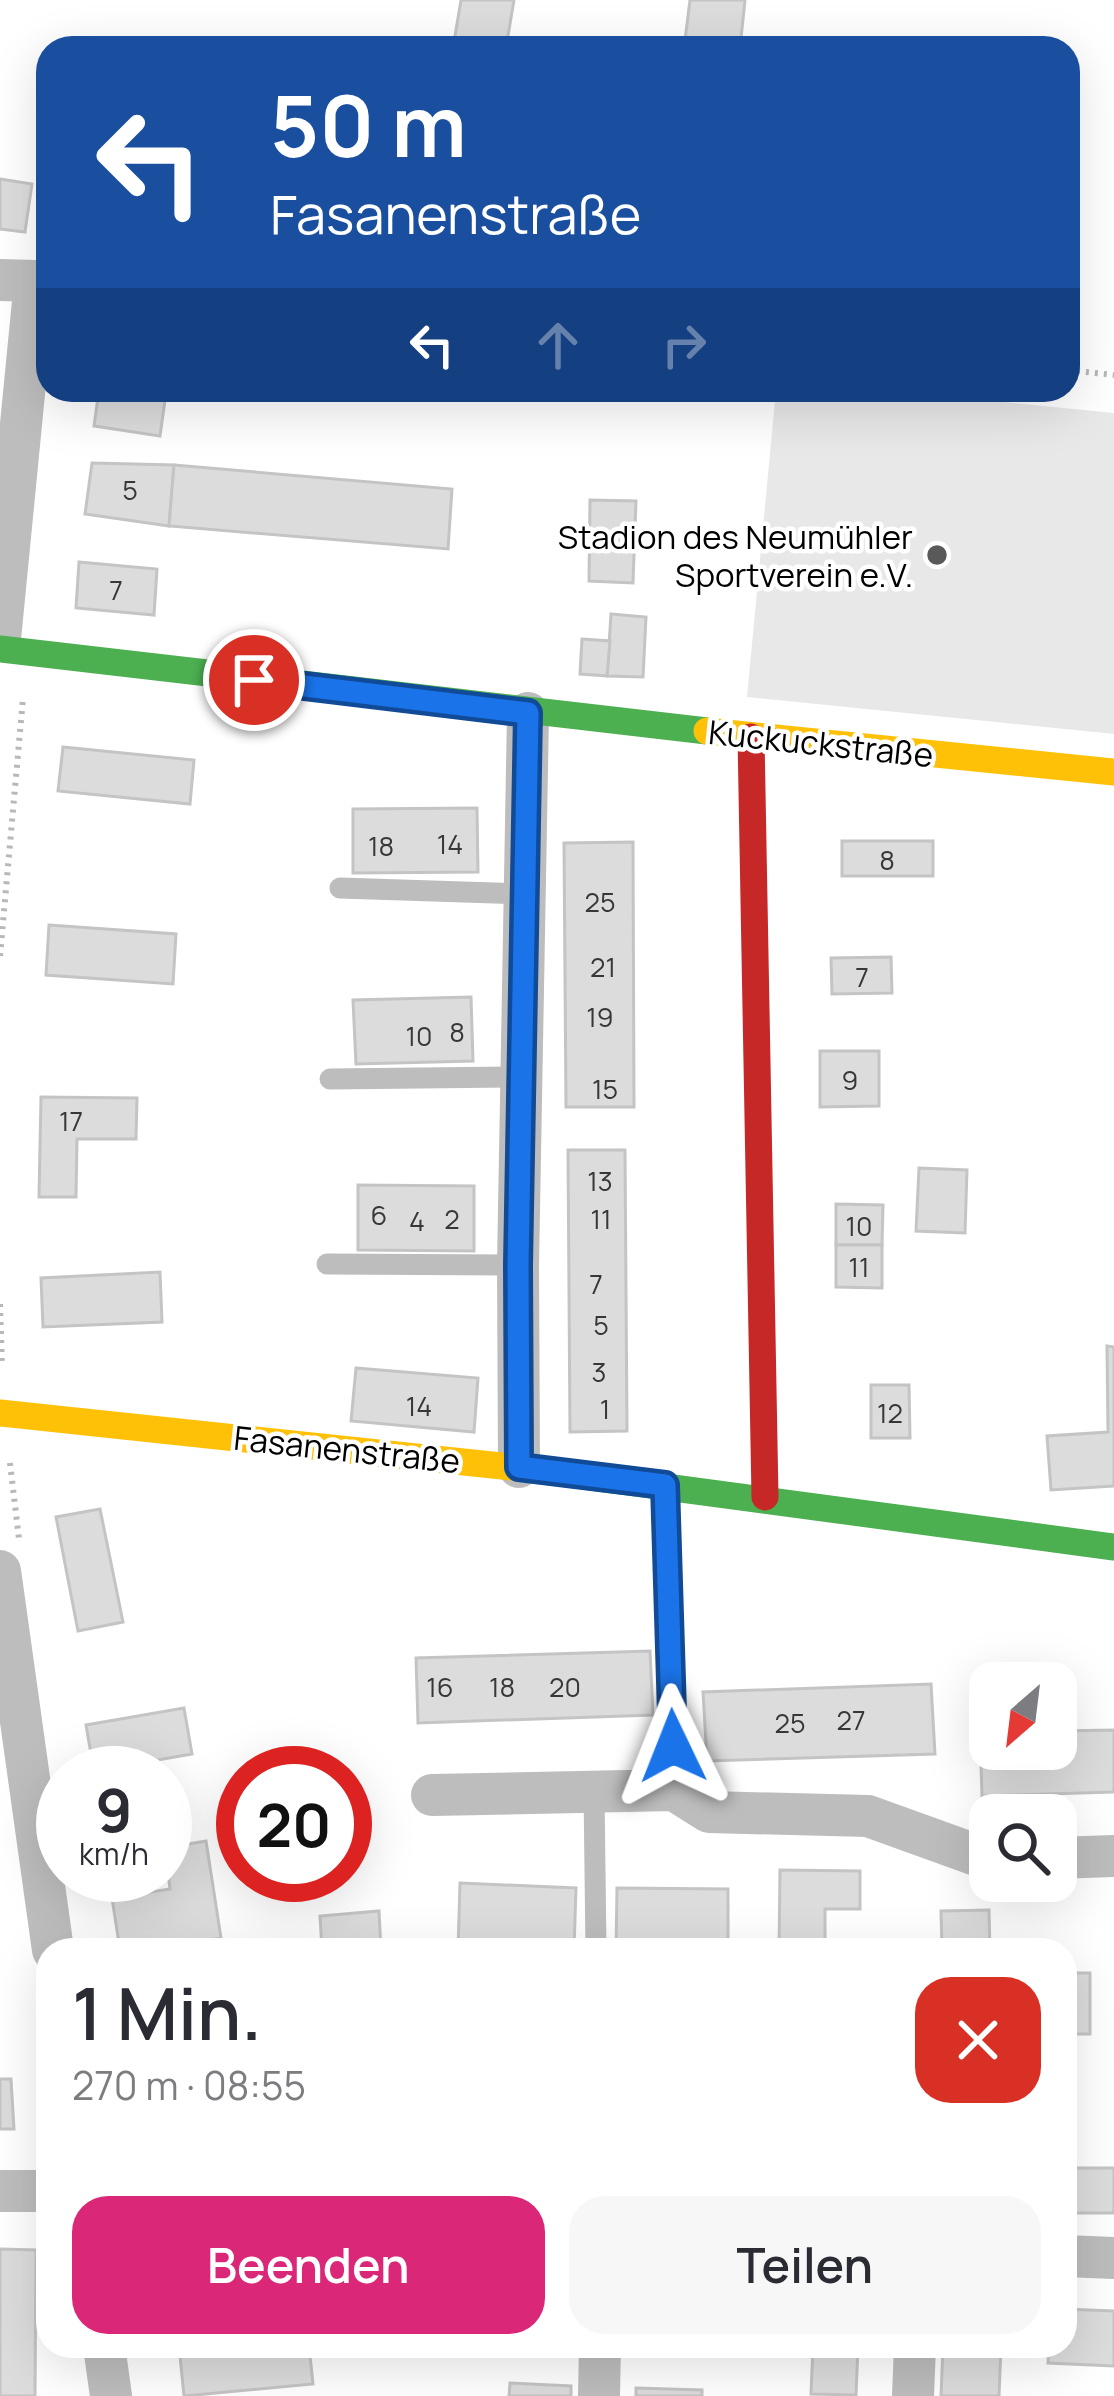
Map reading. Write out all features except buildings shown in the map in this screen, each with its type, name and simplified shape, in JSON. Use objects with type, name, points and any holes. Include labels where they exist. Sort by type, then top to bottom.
[{"type":"street","points":[[0,280],[35,281],[0,639]]},
{"type":"street","name":"Kuckuckstraße","points":[[0,649],[528,713],[1114,772]]},
{"type":"street","points":[[519,1467],[528,713]]},
{"type":"street","points":[[751,737],[765,1497]]},
{"type":"street","name":"Fasanenstraße","points":[[0,1413],[519,1467],[1114,1547]]},
{"type":"street","points":[[1,1590],[51,1938]]},
{"type":"street","points":[[432,1795],[674,1790],[709,1812],[868,1816],[969,1852]]},
{"type":"street","points":[[1077,1857],[1114,1856]]},
{"type":"street","points":[[0,2192],[36,2191]]},
{"type":"street","points":[[1077,2256],[1114,2258]]},
{"type":"street","points":[[106,2358],[111,2396]]},
{"type":"street","points":[[599,2396],[600,2358]]},
{"type":"street","points":[[913,2396],[914,2358]]},
{"type":"lane","points":[[340,888],[524,894]]},
{"type":"lane","points":[[330,1079],[521,1077]]},
{"type":"lane","points":[[327,1264],[518,1265]]},
{"type":"lane","points":[[665,1485],[674,1790]]},
{"type":"lane","points":[[594,1792],[596,1938]]},
{"type":"path","points":[[1080,371],[1114,375]]},
{"type":"shaded area","name":"Stadion des Neumühler Sportverein e.V.","points":[[775,402],[1004,402],[1114,413],[1114,734],[747,697]]},
{"type":"traffic: fast","points":[[0,649],[707,731]]},
{"type":"traffic: fast","points":[[539,1470],[1114,1547]]},
{"type":"traffic: slow","points":[[707,731],[1114,772]]},
{"type":"traffic: slow","points":[[0,1413],[539,1470]]},
{"type":"traffic: jam","points":[[751,737],[765,1497]]},
{"type":"place","name":"Stadion des Neumühler Sportverein e.V.","points":[[937,555]]},
{"type":"route","points":[[254,680],[528,713],[519,1467],[665,1485],[673,1746]]}]
